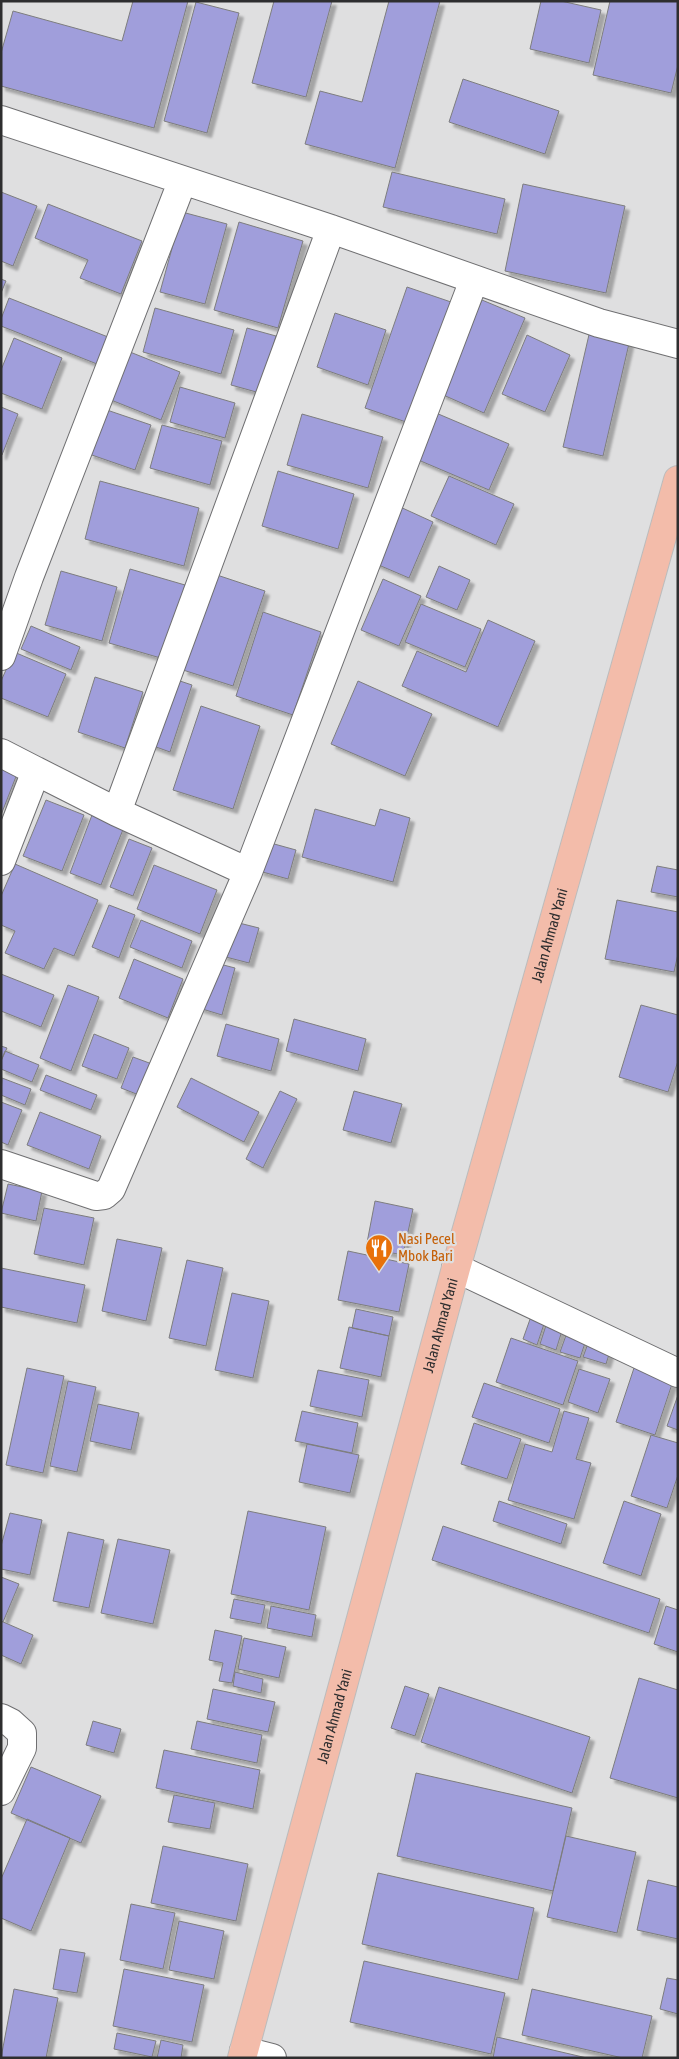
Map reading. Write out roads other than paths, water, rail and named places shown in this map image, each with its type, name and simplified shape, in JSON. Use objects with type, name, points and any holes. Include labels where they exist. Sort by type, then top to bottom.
[{"type":"main road","name":"Jalan Ahmad Yani","points":[[243,2054],[456,1268],[678,480]]},
{"type":"street","points":[[1,120],[182,182],[331,230],[599,323],[669,341]]},
{"type":"street","points":[[1,656],[182,182]]},
{"type":"street","points":[[117,812],[331,230]]},
{"type":"street","points":[[1,1164],[96,1196],[112,1189],[248,872],[474,280]]},
{"type":"street","points":[[1,753],[117,812],[248,872]]},
{"type":"street","points":[[1,861],[36,771]]},
{"type":"street","points":[[456,1268],[678,1373]]},
{"type":"street","points":[[1,1718],[11,1723],[22,1733],[22,1748],[1,1791]]},
{"type":"street","points":[[243,2054],[272,2058]]},
{"type":"place","name":"Nasi Pecel Mbok Bari","points":[[379,1272]]}]
